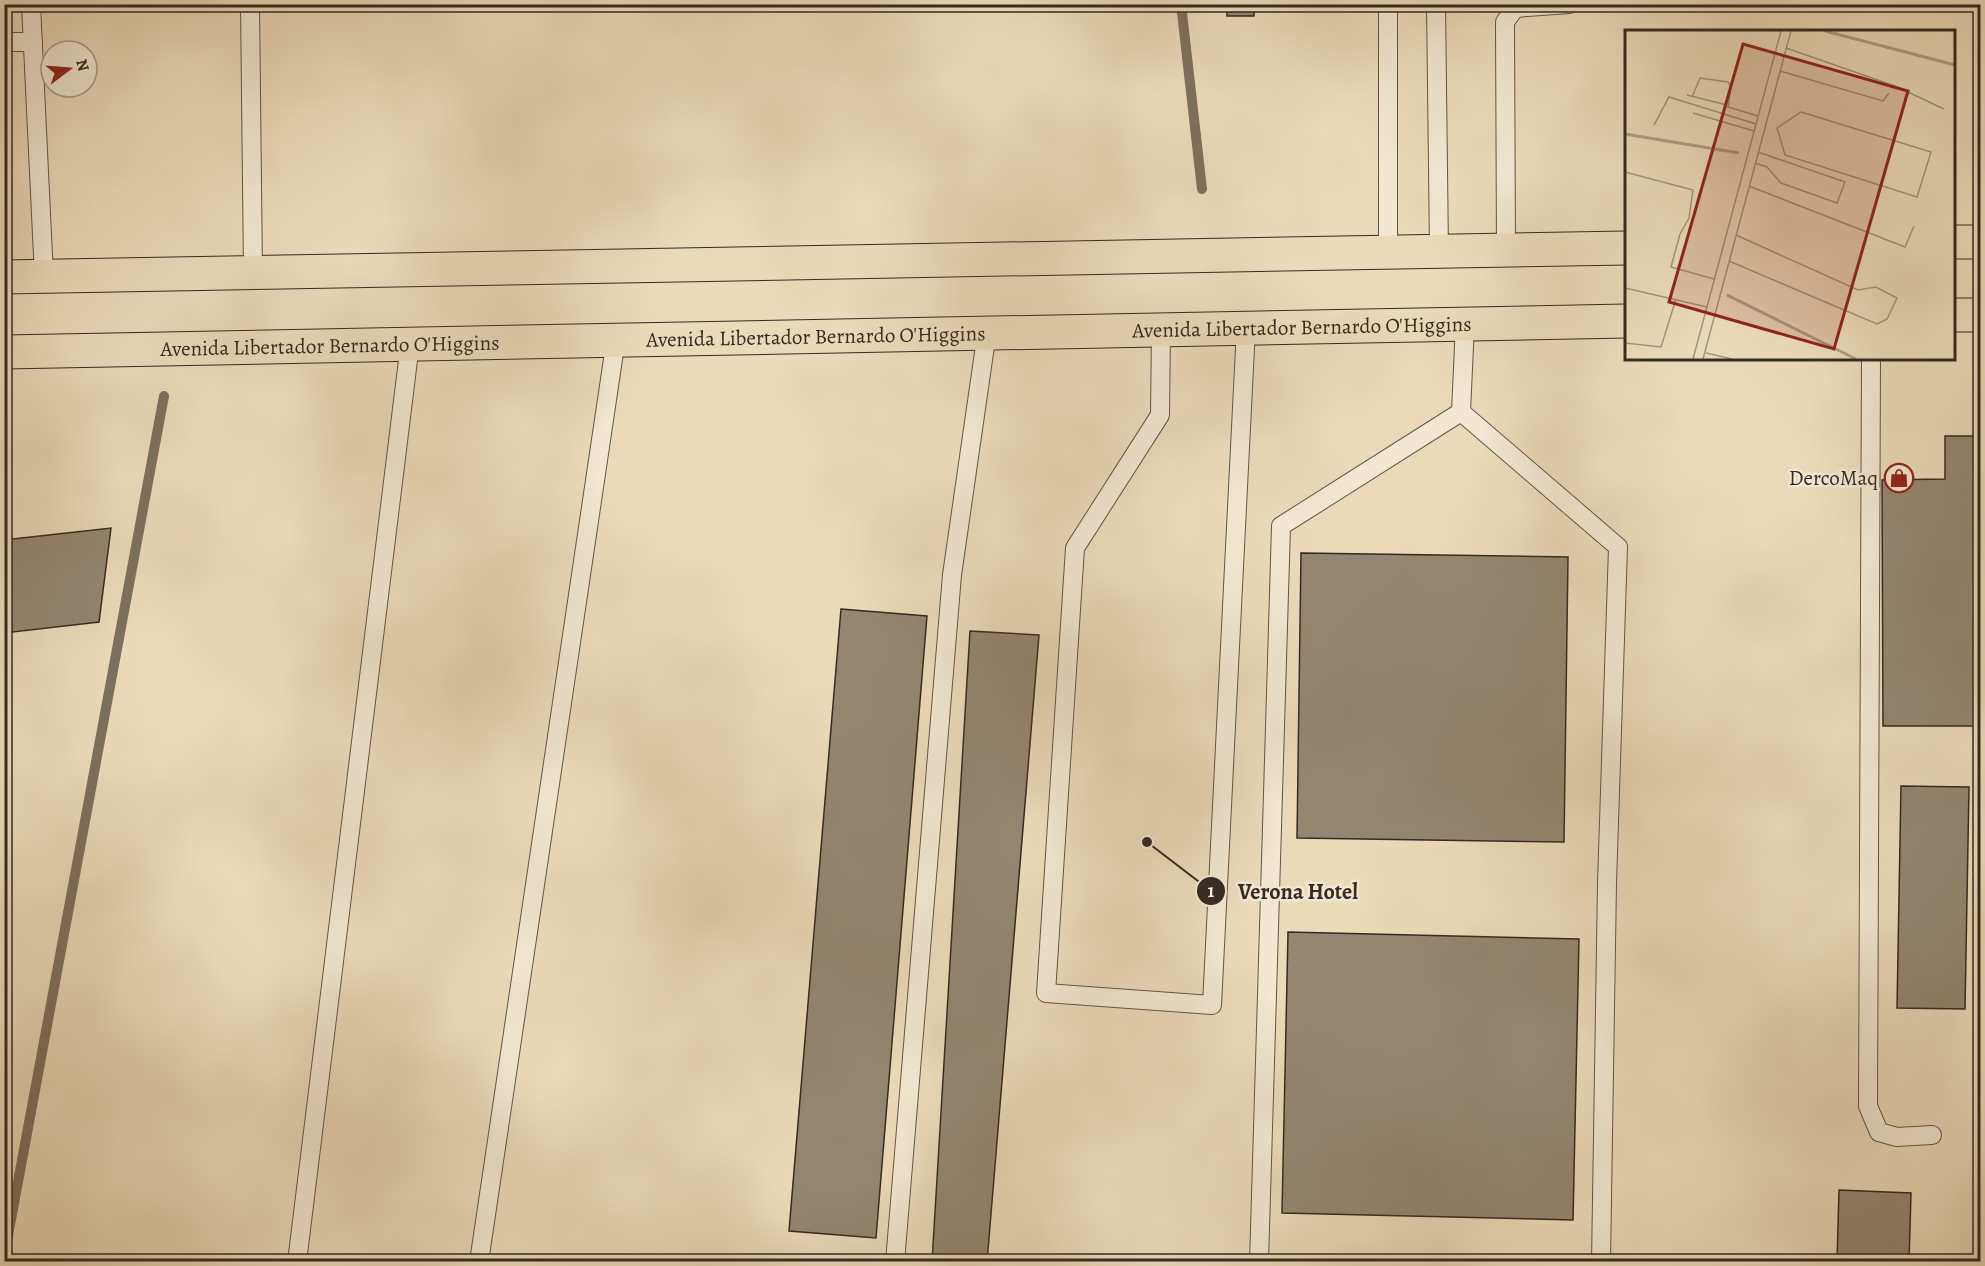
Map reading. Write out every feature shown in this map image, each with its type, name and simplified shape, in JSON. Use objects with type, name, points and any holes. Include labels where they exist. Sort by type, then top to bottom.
[{"type":"main road","points":[[1955,242],[1980,242]]},
{"type":"main road","points":[[4,277],[1625,248]]},
{"type":"main road","points":[[1955,315],[1980,315]]},
{"type":"main road","name":"Avenida Libertador Bernardo O'Higgins","points":[[4,352],[1625,321]]},
{"type":"lane","points":[[31,4],[44,277]]},
{"type":"lane","points":[[250,4],[253,273]]},
{"type":"lane","points":[[1388,4],[1388,252]]},
{"type":"lane","points":[[1436,4],[1439,252]]},
{"type":"lane","points":[[1506,250],[1505,22],[1515,6],[1569,4]]},
{"type":"lane","points":[[4,42],[33,42]]},
{"type":"lane","points":[[1461,412],[1465,324]]},
{"type":"lane","points":[[1161,329],[1160,415],[1075,548],[1046,993],[1212,1005],[1246,328]]},
{"type":"lane","points":[[895,1262],[952,575],[987,332]]},
{"type":"lane","points":[[479,1262],[616,339]]},
{"type":"lane","points":[[297,1262],[410,344]]},
{"type":"lane","points":[[1871,360],[1868,1106],[1879,1132],[1897,1137],[1932,1135]]},
{"type":"lane","points":[[1259,1262],[1281,526],[1461,412]]},
{"type":"lane","points":[[1461,412],[1618,547],[1606,884],[1601,1262]]},
{"type":"building","points":[[1227,4],[1254,4],[1254,16],[1227,16]]},
{"type":"building","points":[[1945,436],[1974,436],[1975,726],[1883,726],[1882,480],[1945,479]]},
{"type":"building","points":[[111,528],[99,622],[4,633],[4,540]]},
{"type":"building","points":[[1301,553],[1568,557],[1564,842],[1297,838]]},
{"type":"building","points":[[841,609],[927,616],[876,1238],[789,1231]]},
{"type":"building","points":[[970,631],[1039,635],[987,1262],[932,1262]]},
{"type":"building","points":[[1901,786],[1969,787],[1965,1009],[1897,1008]]},
{"type":"building","points":[[1288,932],[1579,939],[1573,1220],[1282,1213]]},
{"type":"building","points":[[1839,1190],[1911,1193],[1909,1262],[1837,1262]]},
{"type":"waterway","points":[[1181,4],[1202,189]]},
{"type":"waterway","points":[[4,1257],[164,396]]},
{"type":"place","name":"DercoMaq","points":[[1899,478]]},
{"type":"place","name":"Verona Hotel","points":[[1147,842]]}]
